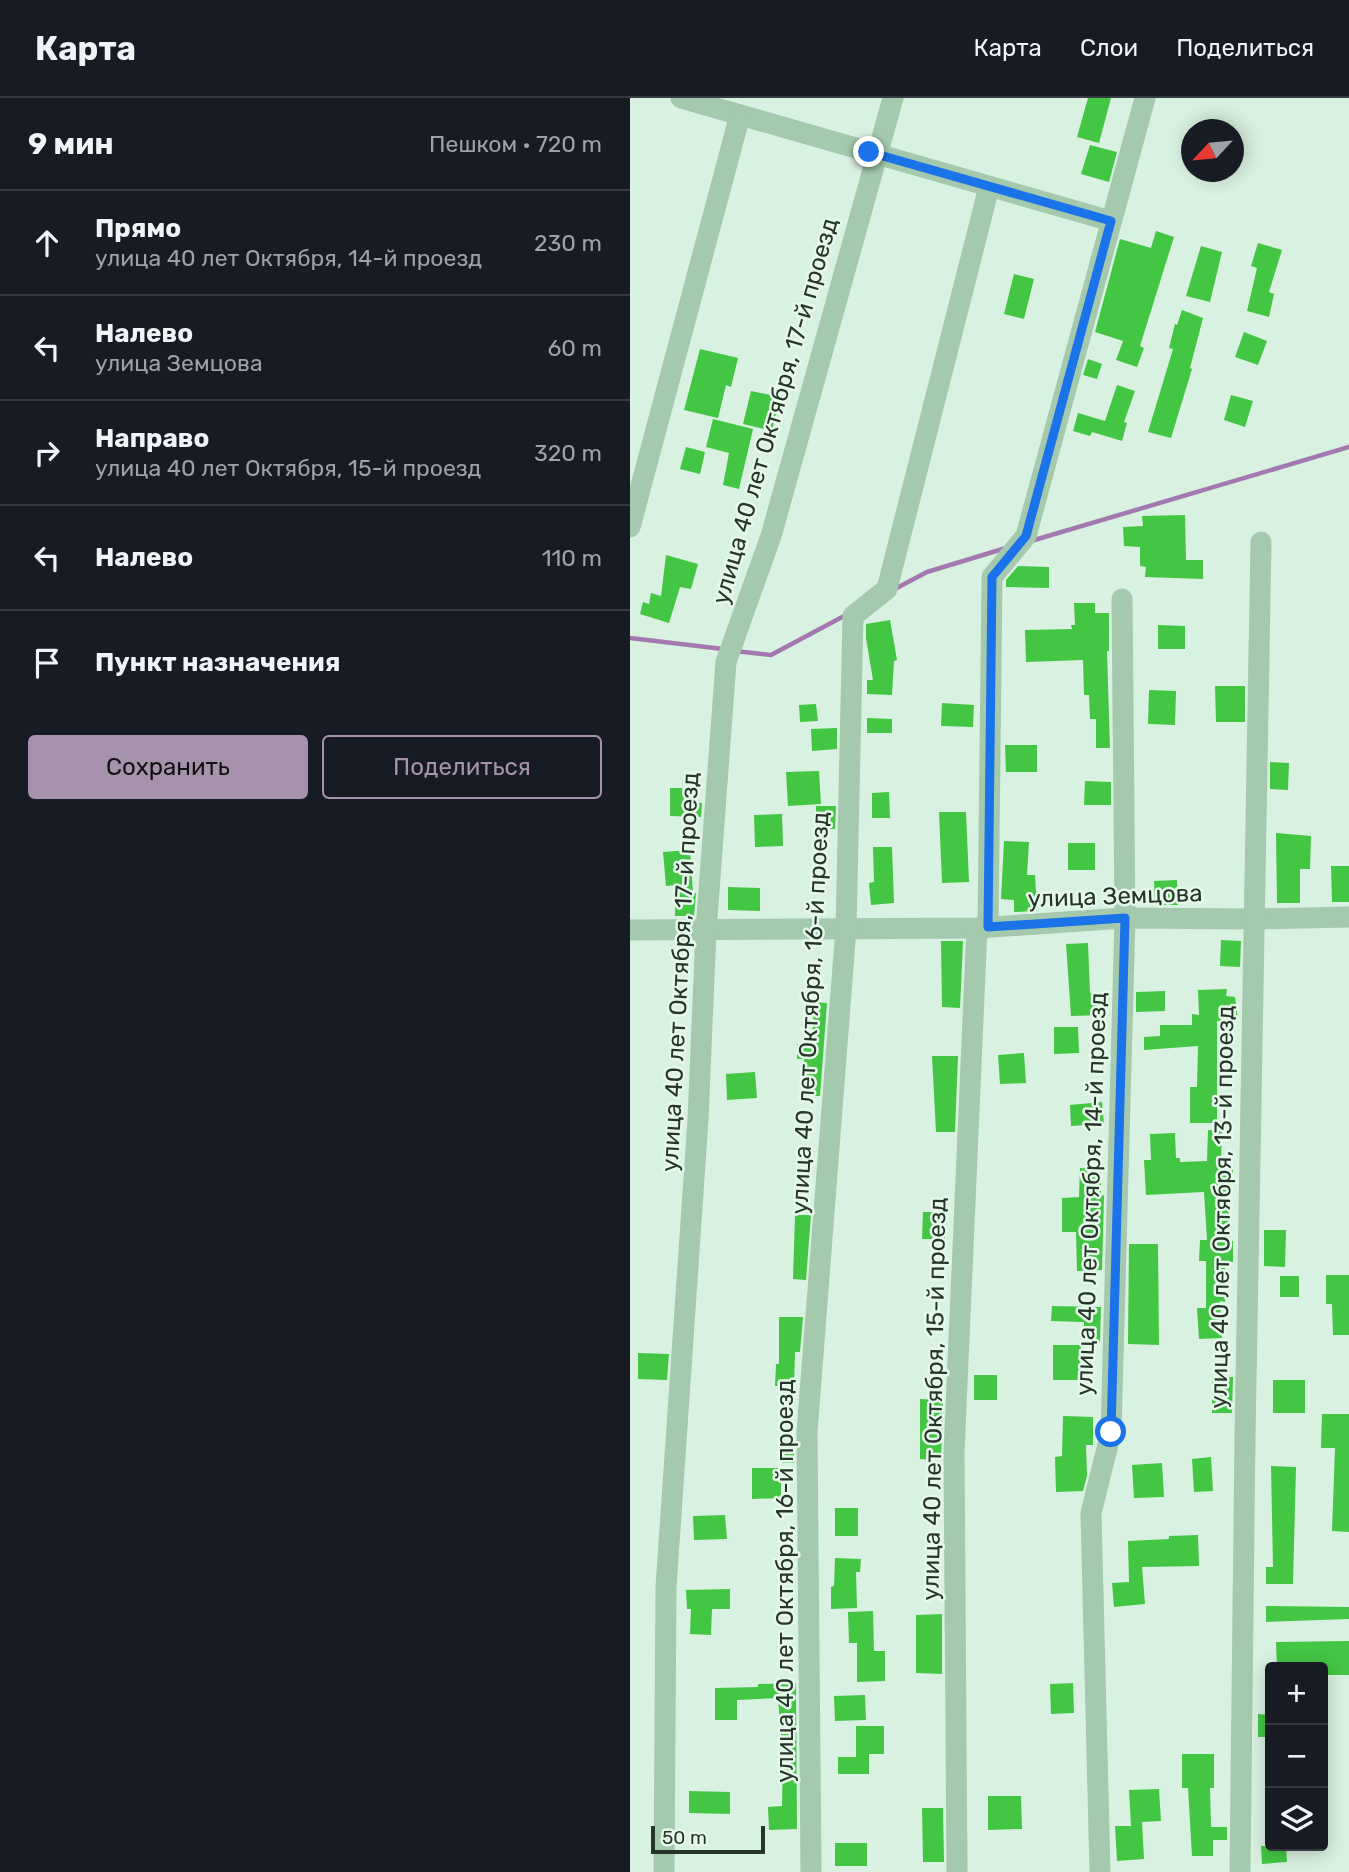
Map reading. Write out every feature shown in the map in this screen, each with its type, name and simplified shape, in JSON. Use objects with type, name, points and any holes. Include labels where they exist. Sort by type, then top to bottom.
[{"type":"street","points":[[681,98],[1111,221]]},
{"type":"street","name":"улица 40 лет Октября, 17-й проезд","points":[[664,1872],[666,1587],[698,1119],[706,931],[726,662],[771,536],[892,98]]},
{"type":"street","name":"улица 40 лет Октября, 15-й проезд","points":[[957,1872],[954,1453],[982,927],[992,577],[1026,536],[1145,98]]},
{"type":"street","points":[[630,527],[740,115]]},
{"type":"street","name":"улица 40 лет Октября, 16-й проезд","points":[[811,1872],[807,1432],[846,928],[853,616],[887,589],[989,187]]},
{"type":"street","name":"улица 40 лет Октября, 13-й проезд","points":[[1240,1872],[1261,542]]},
{"type":"street","name":"улица 40 лет Октября, 14-й проезд","points":[[1100,1872],[1091,1513],[1111,1432],[1125,918],[1122,599]]},
{"type":"street","name":"улица Земцова","points":[[630,930],[982,927],[1125,918],[1349,917]]},
{"type":"building","points":[[1088,98],[1111,98],[1099,143],[1077,137]]},
{"type":"building","points":[[1090,145],[1117,152],[1109,182],[1081,174]]},
{"type":"building","points":[[1156,231],[1174,237],[1140,346],[1144,348],[1137,367],[1116,360],[1123,341],[1095,332],[1120,239],[1151,248]]},
{"type":"building","points":[[1258,243],[1282,250],[1269,292],[1274,294],[1269,317],[1247,311],[1257,268],[1251,266]]},
{"type":"building","points":[[1201,246],[1222,252],[1210,302],[1186,296]]},
{"type":"building","points":[[1014,274],[1034,279],[1024,319],[1004,314]]},
{"type":"building","points":[[1182,310],[1203,318],[1190,368],[1192,369],[1171,438],[1148,432],[1173,349],[1169,348],[1175,324],[1177,325]]},
{"type":"building","points":[[1244,332],[1267,341],[1258,365],[1235,357]]},
{"type":"building","points":[[700,349],[738,358],[731,387],[726,385],[718,418],[684,410]]},
{"type":"building","points":[[1088,359],[1102,364],[1097,379],[1083,375]]},
{"type":"building","points":[[1117,385],[1135,391],[1124,422],[1127,423],[1122,441],[1092,432],[1090,436],[1073,431],[1078,413],[1105,421]]},
{"type":"building","points":[[751,391],[780,397],[772,431],[743,424]]},
{"type":"building","points":[[1231,395],[1253,401],[1245,427],[1224,420]]},
{"type":"building","points":[[713,419],[753,429],[739,489],[723,485],[729,453],[706,447]]},
{"type":"building","points":[[686,447],[705,452],[700,474],[680,469]]},
{"type":"building","points":[[1185,515],[1186,560],[1203,560],[1203,579],[1145,577],[1146,567],[1140,566],[1140,547],[1124,546],[1123,527],[1143,526],[1142,516]]},
{"type":"building","points":[[666,555],[698,564],[691,589],[680,587],[669,623],[640,614],[643,602],[649,604],[651,593],[661,596]]},
{"type":"building","points":[[1018,566],[1049,567],[1049,588],[1006,587],[1006,580]]},
{"type":"building","points":[[1074,603],[1095,603],[1095,613],[1109,613],[1107,651],[1110,748],[1096,748],[1096,719],[1090,719],[1089,695],[1084,695],[1083,660],[1026,662],[1025,630],[1072,629],[1071,625],[1075,625]]},
{"type":"building","points":[[890,620],[897,660],[894,661],[892,695],[867,694],[867,680],[873,680],[866,624]]},
{"type":"building","points":[[1158,625],[1185,626],[1185,649],[1158,649]]},
{"type":"building","points":[[1215,686],[1245,686],[1245,722],[1216,722]]},
{"type":"building","points":[[1149,690],[1176,691],[1175,725],[1148,724]]},
{"type":"building","points":[[942,703],[974,705],[973,727],[941,726]]},
{"type":"building","points":[[816,704],[818,721],[800,722],[799,705]]},
{"type":"building","points":[[867,718],[892,719],[892,733],[867,733]]},
{"type":"building","points":[[837,728],[837,749],[812,751],[811,729]]},
{"type":"building","points":[[1005,745],[1037,745],[1037,772],[1006,772]]},
{"type":"building","points":[[1270,762],[1289,763],[1288,790],[1270,789]]},
{"type":"building","points":[[819,771],[821,804],[788,806],[786,772]]},
{"type":"building","points":[[1085,781],[1111,782],[1111,805],[1084,805]]},
{"type":"building","points":[[670,788],[682,788],[685,802],[702,803],[701,817],[670,816]]},
{"type":"building","points":[[889,792],[890,818],[872,818],[872,793]]},
{"type":"building","points":[[816,806],[836,806],[835,829],[816,829]]},
{"type":"building","points":[[939,812],[966,812],[969,882],[942,883]]},
{"type":"building","points":[[782,814],[783,846],[755,847],[754,815]]},
{"type":"building","points":[[1276,833],[1311,836],[1310,869],[1300,869],[1300,903],[1277,903]]},
{"type":"building","points":[[1004,841],[1029,842],[1027,875],[1035,875],[1037,911],[1014,912],[1014,900],[1001,899]]},
{"type":"building","points":[[1068,843],[1095,843],[1095,870],[1068,870]]},
{"type":"building","points":[[873,847],[892,847],[894,903],[871,905],[869,883],[874,882]]},
{"type":"building","points":[[690,850],[693,893],[696,893],[694,916],[675,916],[676,885],[666,886],[663,852]]},
{"type":"building","points":[[1331,866],[1349,866],[1349,902],[1332,902]]},
{"type":"building","points":[[1177,880],[1178,905],[1155,905],[1154,881]]},
{"type":"building","points":[[728,887],[760,888],[760,911],[728,910]]},
{"type":"building","points":[[1221,940],[1241,941],[1240,967],[1220,966]]},
{"type":"building","points":[[941,941],[963,941],[960,1008],[942,1007]]},
{"type":"building","points":[[1088,943],[1090,993],[1101,992],[1101,1015],[1071,1016],[1066,944]]},
{"type":"building","points":[[1227,989],[1226,996],[1235,997],[1238,1021],[1217,1021],[1217,1123],[1190,1123],[1190,1087],[1197,1087],[1198,1046],[1144,1050],[1144,1037],[1160,1036],[1160,1025],[1192,1025],[1192,1014],[1199,1015],[1198,990]]},
{"type":"building","points":[[1165,991],[1165,1011],[1136,1012],[1136,992]]},
{"type":"building","points":[[814,1002],[827,1003],[820,1096],[803,1096],[804,1059],[797,1059],[797,1044],[812,1044]]},
{"type":"building","points":[[1054,1027],[1078,1027],[1079,1053],[1054,1054]]},
{"type":"building","points":[[1024,1053],[1026,1083],[1000,1084],[998,1055]]},
{"type":"building","points":[[932,1056],[958,1056],[955,1132],[936,1132]]},
{"type":"building","points":[[755,1072],[757,1098],[727,1100],[726,1074]]},
{"type":"building","points":[[1102,1102],[1104,1124],[1071,1126],[1070,1105]]},
{"type":"building","points":[[1208,1130],[1222,1131],[1221,1161],[1224,1161],[1224,1168],[1233,1168],[1233,1180],[1227,1180],[1233,1262],[1225,1262],[1225,1302],[1220,1301],[1222,1338],[1199,1339],[1197,1308],[1206,1308],[1206,1261],[1199,1261],[1200,1240],[1207,1240],[1204,1192],[1146,1195],[1144,1160],[1151,1160],[1150,1134],[1175,1133],[1176,1158],[1180,1158],[1180,1162],[1207,1161]]},
{"type":"building","points":[[1080,1168],[1101,1169],[1101,1196],[1104,1195],[1102,1270],[1077,1271],[1076,1232],[1062,1232],[1062,1198],[1079,1197]]},
{"type":"building","points":[[923,1212],[946,1212],[945,1239],[922,1239]]},
{"type":"building","points":[[795,1215],[811,1215],[806,1280],[793,1279]]},
{"type":"building","points":[[1264,1230],[1286,1230],[1285,1267],[1264,1266]]},
{"type":"building","points":[[1129,1244],[1158,1244],[1159,1345],[1128,1344]]},
{"type":"building","points":[[1326,1275],[1349,1275],[1349,1335],[1333,1335],[1332,1304],[1326,1304]]},
{"type":"building","points":[[1280,1276],[1299,1276],[1299,1297],[1280,1297]]},
{"type":"building","points":[[1052,1306],[1101,1307],[1100,1343],[1084,1342],[1084,1322],[1051,1321]]},
{"type":"building","points":[[779,1317],[803,1317],[800,1352],[795,1352],[794,1386],[775,1386],[776,1364],[779,1364]]},
{"type":"building","points":[[1053,1345],[1081,1345],[1080,1380],[1053,1380]]},
{"type":"building","points":[[638,1353],[669,1354],[667,1380],[638,1379]]},
{"type":"building","points":[[974,1375],[997,1375],[997,1400],[974,1400]]},
{"type":"building","points":[[1212,1377],[1233,1377],[1232,1413],[1212,1413]]},
{"type":"building","points":[[1273,1380],[1305,1380],[1305,1413],[1273,1413]]},
{"type":"building","points":[[920,1399],[943,1400],[941,1460],[920,1459]]},
{"type":"building","points":[[1322,1414],[1349,1414],[1349,1532],[1332,1531],[1335,1448],[1321,1448]]},
{"type":"building","points":[[1063,1416],[1093,1417],[1093,1445],[1086,1445],[1087,1476],[1083,1491],[1056,1492],[1055,1457],[1062,1456]]},
{"type":"building","points":[[783,1441],[794,1442],[794,1463],[782,1463]]},
{"type":"building","points":[[1211,1457],[1213,1491],[1194,1492],[1192,1459]]},
{"type":"building","points":[[1162,1463],[1164,1497],[1134,1498],[1132,1465]]},
{"type":"building","points":[[1271,1466],[1296,1467],[1293,1584],[1266,1584],[1266,1567],[1273,1567]]},
{"type":"building","points":[[752,1468],[781,1468],[781,1498],[752,1499]]},
{"type":"building","points":[[835,1508],[858,1508],[858,1536],[835,1536]]},
{"type":"building","points":[[725,1515],[727,1539],[694,1540],[693,1516]]},
{"type":"building","points":[[1198,1535],[1199,1566],[1142,1567],[1145,1604],[1114,1607],[1112,1583],[1129,1582],[1128,1541]]},
{"type":"building","points":[[835,1558],[861,1559],[860,1572],[856,1572],[857,1608],[831,1609]]},
{"type":"building","points":[[730,1589],[730,1609],[712,1609],[711,1635],[690,1634],[691,1609],[687,1609],[686,1590]]},
{"type":"building","points":[[1266,1606],[1349,1607],[1349,1619],[1266,1622]]},
{"type":"building","points":[[873,1611],[874,1651],[885,1651],[885,1681],[857,1682],[857,1643],[849,1643],[848,1612]]},
{"type":"building","points":[[942,1614],[942,1674],[916,1673],[916,1615]]},
{"type":"building","points":[[1349,1641],[1349,1675],[1328,1675],[1328,1662],[1277,1662],[1276,1642]]},
{"type":"building","points":[[796,1683],[797,1829],[769,1830],[768,1807],[782,1806],[783,1760],[778,1698],[737,1700],[737,1720],[715,1720],[715,1688]]},
{"type":"building","points":[[1073,1683],[1074,1713],[1051,1714],[1050,1684]]},
{"type":"building","points":[[865,1695],[866,1720],[835,1721],[834,1696]]},
{"type":"building","points":[[1258,1714],[1265,1715],[1265,1737],[1258,1737]]},
{"type":"building","points":[[856,1726],[884,1726],[884,1754],[869,1754],[869,1774],[838,1774],[838,1757],[856,1757]]},
{"type":"building","points":[[1182,1754],[1214,1754],[1214,1788],[1210,1788],[1211,1827],[1227,1827],[1227,1840],[1213,1840],[1213,1856],[1192,1856],[1188,1788],[1182,1788]]},
{"type":"building","points":[[1159,1789],[1161,1821],[1142,1822],[1144,1859],[1117,1861],[1115,1826],[1131,1826],[1129,1790]]},
{"type":"building","points":[[689,1791],[730,1792],[730,1814],[689,1813]]},
{"type":"building","points":[[988,1796],[1021,1796],[1022,1829],[988,1830]]},
{"type":"building","points":[[922,1808],[943,1808],[944,1862],[923,1862]]},
{"type":"building","points":[[835,1843],[867,1843],[867,1866],[835,1866]]},
{"type":"building","points":[[1261,1846],[1265,1846],[1265,1851],[1286,1851],[1287,1862],[1262,1864]]},
{"type":"waterway","points":[[1031,541],[1349,447]]},
{"type":"waterway","points":[[893,590],[927,572],[1006,548]]},
{"type":"waterway","points":[[735,651],[771,655],[846,615]]},
{"type":"waterway","points":[[630,638],[723,649]]},
{"type":"route","points":[[869,152],[1111,221],[1026,536],[992,577],[988,927],[1125,918],[1111,1432]]}]
